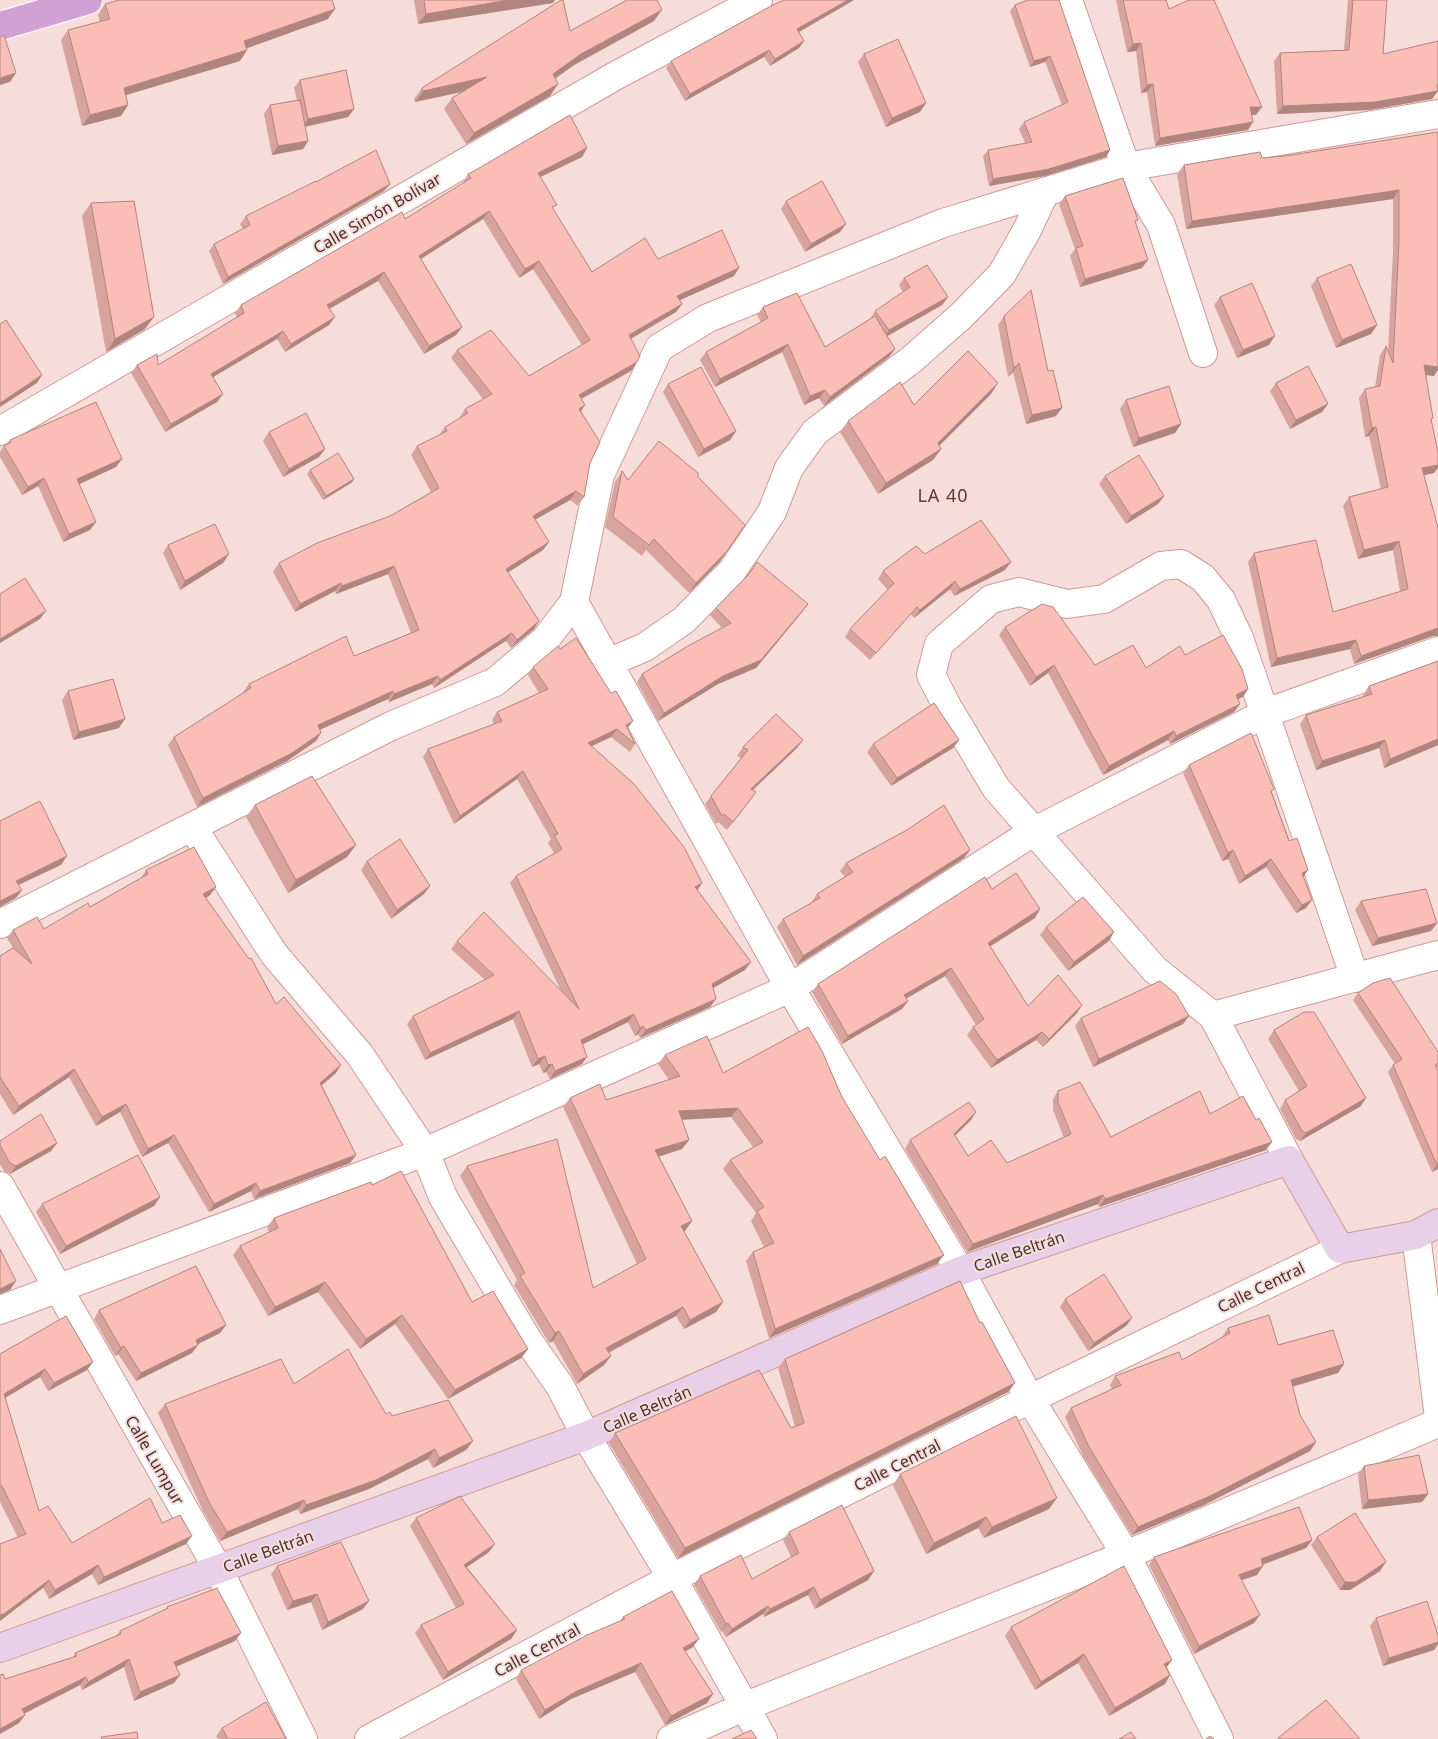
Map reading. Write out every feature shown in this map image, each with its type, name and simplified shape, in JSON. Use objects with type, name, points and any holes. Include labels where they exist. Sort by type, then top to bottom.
[{"type":"main road","points":[[0,26],[88,0]]},
{"type":"main road","points":[[1289,1160],[1340,1249]]},
{"type":"main road","name":"Calle Beltrán","points":[[0,1648],[586,1436],[960,1271],[1289,1160]]},
{"type":"main road","name":"Calle Central","points":[[1340,1249],[1427,1229]]},
{"type":"street","name":"Calle Simón Bolívar","points":[[0,431],[615,76],[758,0]]},
{"type":"street","points":[[1068,0],[1126,167],[1161,224],[1203,353]]},
{"type":"street","points":[[0,924],[193,828],[391,726],[496,682],[546,640],[574,602],[600,475],[659,348],[708,318],[943,223],[1126,167],[1438,114]]},
{"type":"street","points":[[608,663],[645,647],[684,620],[732,571],[772,512],[789,468],[815,432],[911,360],[961,316],[1002,274],[1027,230],[1045,192]]},
{"type":"street","points":[[1289,1160],[1214,1016],[1155,970],[996,788],[948,708],[931,675],[940,644],[991,599],[1019,592],[1067,604],[1104,599],[1161,566],[1181,564],[1203,578],[1221,600],[1239,638],[1355,978]]},
{"type":"street","points":[[574,602],[790,988],[960,1271],[1030,1399],[1126,1555],[1219,1739]]},
{"type":"street","points":[[0,1310],[58,1290],[424,1152],[790,988],[1033,832],[1266,713],[1438,651]]},
{"type":"street","points":[[193,828],[274,954],[360,1055],[424,1152],[443,1197],[527,1339],[560,1386],[586,1436],[672,1578],[763,1739]]},
{"type":"street","points":[[1214,1016],[1438,955]]},
{"type":"street","name":"Calle Lumpur","points":[[0,1186],[218,1569],[303,1739]]},
{"type":"street","points":[[1427,1229],[1438,1410]]},
{"type":"street","name":"Calle Central","points":[[369,1739],[672,1578],[1030,1399],[1340,1249]]},
{"type":"street","points":[[671,1739],[746,1706],[1126,1555],[1438,1423]]},
{"type":"building","points":[[119,0],[332,0],[335,9],[244,41],[247,50],[124,88],[128,105],[90,115],[68,30],[110,19],[105,4]]},
{"type":"building","points":[[424,0],[509,0],[426,14]]},
{"type":"building","points":[[563,0],[570,31],[627,0],[657,0],[662,10],[581,54],[553,74],[558,84],[474,133],[452,98],[487,77],[423,91],[422,88]]},
{"type":"building","points":[[784,0],[848,0],[797,29],[804,41],[775,59],[769,50],[690,94],[671,61]]},
{"type":"building","points":[[1028,0],[1059,0],[1110,150],[1049,169],[993,179],[988,150],[1032,142],[1024,122],[1068,102],[1050,56],[1034,61],[1015,5]]},
{"type":"building","points":[[1123,0],[1166,0],[1169,9],[1189,0],[1214,0],[1262,107],[1250,107],[1253,122],[1160,138],[1153,84],[1147,85],[1141,43],[1133,44]]},
{"type":"building","points":[[1353,0],[1387,0],[1383,54],[1438,41],[1438,91],[1375,102],[1283,106],[1280,53],[1349,50]]},
{"type":"building","points":[[4,35],[16,73],[0,78],[0,37]]},
{"type":"building","points":[[898,39],[926,103],[892,118],[864,54]]},
{"type":"building","points":[[346,70],[354,109],[308,119],[300,80]]},
{"type":"building","points":[[300,100],[308,141],[278,146],[270,105]]},
{"type":"building","points":[[570,115],[587,148],[538,173],[557,205],[552,207],[592,272],[645,238],[658,259],[722,230],[739,268],[677,296],[682,304],[629,335],[640,356],[637,362],[579,395],[585,405],[579,409],[600,442],[590,463],[584,497],[576,491],[533,516],[549,542],[506,569],[539,621],[517,640],[512,633],[510,634],[440,680],[438,676],[394,694],[393,691],[318,725],[321,733],[292,753],[203,798],[174,737],[251,688],[249,684],[346,636],[354,656],[419,630],[394,566],[342,586],[341,583],[300,604],[279,563],[317,543],[390,516],[439,488],[417,446],[447,431],[445,427],[468,413],[465,409],[492,394],[457,350],[491,330],[529,376],[590,340],[539,261],[525,269],[489,211],[419,256],[462,327],[429,346],[384,272],[327,305],[335,317],[291,344],[283,331],[211,374],[223,394],[171,424],[137,365],[157,354],[158,365],[244,313],[241,305],[402,212],[405,219],[471,178],[468,174]]},
{"type":"building","points":[[1438,132],[1438,367],[1424,365],[1433,418],[1431,419],[1438,452],[1438,465],[1422,468],[1438,528],[1438,628],[1361,656],[1356,640],[1277,658],[1254,553],[1316,540],[1333,612],[1408,589],[1399,541],[1364,550],[1349,497],[1388,487],[1376,427],[1372,428],[1365,389],[1380,386],[1386,346],[1393,363],[1399,242],[1399,190],[1192,221],[1184,165],[1260,152],[1262,158],[1285,156]]},
{"type":"building","points":[[376,150],[390,184],[228,277],[214,244],[250,225],[246,216]]},
{"type":"building","points":[[1123,178],[1138,220],[1135,221],[1148,260],[1085,279],[1076,248],[1083,246],[1065,196]]},
{"type":"building","points":[[822,181],[846,224],[811,244],[786,201]]},
{"type":"building","points":[[134,201],[154,317],[115,339],[91,203]]},
{"type":"building","points":[[1351,264],[1377,325],[1342,340],[1317,278]]},
{"type":"building","points":[[927,265],[948,297],[889,330],[875,311],[910,287],[904,278]]},
{"type":"building","points":[[1252,283],[1275,336],[1243,350],[1220,297]]},
{"type":"building","points":[[1031,290],[1048,371],[1053,370],[1062,408],[1032,415],[1019,363],[1014,368],[1004,316]]},
{"type":"building","points":[[797,293],[825,347],[875,316],[895,349],[830,397],[825,390],[810,396],[788,344],[720,379],[706,352],[768,318],[763,307]]},
{"type":"building","points":[[6,320],[42,375],[0,403],[0,324]]},
{"type":"building","points":[[968,351],[998,383],[938,443],[941,449],[886,483],[848,421],[900,382],[914,405]]},
{"type":"building","points":[[1308,366],[1328,404],[1296,420],[1276,383]]},
{"type":"building","points":[[701,367],[736,431],[704,449],[668,384]]},
{"type":"building","points":[[1169,386],[1181,424],[1139,438],[1126,400]]},
{"type":"building","points":[[96,402],[122,459],[77,479],[96,522],[69,534],[44,478],[28,487],[4,446],[11,442],[10,440]]},
{"type":"building","points":[[306,413],[325,449],[289,469],[269,432]]},
{"type":"building","points":[[659,441],[698,473],[698,477],[745,525],[727,551],[696,583],[654,539],[649,545],[613,517],[622,471],[628,480]]},
{"type":"building","points":[[338,453],[354,479],[326,496],[310,470]]},
{"type":"building","points":[[1139,455],[1164,496],[1131,516],[1105,476]]},
{"type":"building","points":[[981,520],[1011,562],[960,589],[955,581],[920,610],[917,607],[876,653],[850,629],[894,583],[883,571],[916,546],[925,554]]},
{"type":"building","points":[[215,524],[229,554],[185,581],[168,545]]},
{"type":"building","points":[[757,562],[808,604],[761,660],[723,676],[664,713],[642,674],[731,623],[716,608],[749,574]]},
{"type":"building","points":[[25,578],[46,611],[0,639],[0,594]]},
{"type":"building","points":[[1042,604],[1053,607],[1095,665],[1133,645],[1146,668],[1180,646],[1185,655],[1223,635],[1242,669],[1248,689],[1236,695],[1240,704],[1176,736],[1174,731],[1109,766],[1054,665],[1036,677],[1005,627]]},
{"type":"building","points":[[576,638],[611,693],[616,691],[633,721],[626,725],[635,744],[617,729],[588,743],[634,784],[684,847],[702,883],[695,887],[751,962],[712,984],[716,999],[646,1030],[643,1026],[640,1028],[634,1014],[581,1040],[587,1057],[555,1071],[552,1064],[548,1065],[545,1056],[538,1059],[519,1011],[430,1053],[413,1016],[494,975],[457,941],[484,912],[579,1009],[516,876],[562,849],[554,835],[558,834],[523,771],[460,816],[428,749],[502,721],[497,712],[548,689],[533,667],[558,646],[560,649]]},
{"type":"building","points":[[1438,661],[1438,739],[1390,759],[1385,740],[1322,761],[1306,715],[1372,694],[1369,686]]},
{"type":"building","points":[[113,679],[125,719],[79,732],[68,691]]},
{"type":"building","points":[[934,703],[959,740],[897,778],[873,744]]},
{"type":"building","points":[[776,714],[803,740],[751,789],[756,792],[733,822],[724,814],[722,816],[711,796],[748,750],[743,747]]},
{"type":"building","points":[[1251,733],[1274,789],[1271,791],[1289,841],[1297,838],[1308,870],[1302,873],[1312,900],[1302,905],[1271,859],[1245,876],[1233,850],[1228,853],[1189,765]]},
{"type":"building","points":[[312,776],[356,845],[296,880],[255,805]]},
{"type":"building","points":[[40,801],[67,856],[16,881],[22,890],[0,901],[0,821]]},
{"type":"building","points":[[944,805],[970,850],[803,956],[783,919],[820,898],[817,894],[853,872],[846,863],[907,830]]},
{"type":"building","points":[[400,839],[430,886],[397,910],[367,861]]},
{"type":"building","points":[[194,847],[216,887],[203,894],[249,959],[251,958],[276,1004],[284,997],[341,1065],[320,1083],[356,1155],[260,1191],[256,1183],[214,1204],[174,1135],[148,1149],[126,1104],[102,1117],[74,1069],[19,1106],[0,1077],[0,956],[13,948],[32,964],[13,930],[37,917],[44,929],[88,903],[90,907],[148,874],[146,870]]},
{"type":"building","points":[[1016,873],[1040,909],[988,943],[1028,1006],[1058,975],[1082,1005],[1049,1039],[1042,1032],[997,1060],[973,1027],[984,1019],[951,968],[904,995],[908,1001],[848,1036],[818,984],[985,877],[992,889]]},
{"type":"building","points":[[1426,889],[1437,923],[1378,938],[1361,901]]},
{"type":"building","points":[[1083,897],[1114,932],[1074,962],[1046,927]]},
{"type":"building","points":[[1390,978],[1438,1052],[1438,1063],[1435,1065],[1438,1071],[1437,1165],[1393,1065],[1402,1059],[1358,993],[1373,983]]},
{"type":"building","points":[[1160,981],[1176,994],[1189,1016],[1099,1059],[1081,1018]]},
{"type":"building","points":[[1304,1012],[1314,1012],[1366,1098],[1306,1133],[1302,1131],[1285,1100],[1307,1086],[1274,1030]]},
{"type":"building","points":[[808,1027],[822,1051],[842,1097],[880,1160],[885,1156],[944,1255],[775,1329],[753,1252],[774,1243],[757,1211],[764,1207],[730,1160],[763,1142],[738,1108],[679,1111],[689,1140],[655,1150],[692,1221],[681,1226],[723,1302],[690,1320],[683,1307],[606,1348],[611,1356],[583,1374],[559,1331],[555,1333],[520,1276],[525,1273],[467,1166],[557,1139],[593,1288],[646,1259],[570,1098],[600,1084],[606,1100],[680,1076],[665,1055],[707,1036],[723,1073]]},
{"type":"building","points":[[1080,1082],[1111,1137],[1200,1091],[1210,1114],[1243,1096],[1256,1120],[1259,1118],[1272,1142],[1105,1199],[1103,1195],[973,1244],[910,1140],[969,1102],[976,1112],[954,1134],[968,1156],[991,1140],[1007,1163],[1071,1134],[1058,1102],[1058,1091]]},
{"type":"building","points":[[41,1114],[57,1143],[16,1166],[10,1163],[0,1145],[0,1141]]},
{"type":"building","points":[[138,1155],[160,1197],[66,1246],[42,1204]]},
{"type":"building","points":[[401,1171],[472,1302],[493,1291],[528,1349],[455,1390],[402,1315],[366,1339],[325,1282],[275,1307],[240,1246],[278,1228],[274,1218],[371,1182],[372,1185]]},
{"type":"building","points":[[0,1249],[16,1281],[0,1289]]},
{"type":"building","points":[[196,1266],[226,1325],[196,1340],[198,1345],[141,1373],[124,1346],[121,1348],[99,1310]]},
{"type":"building","points":[[1104,1274],[1132,1318],[1094,1343],[1065,1299]]},
{"type":"building","points":[[960,1281],[980,1323],[982,1322],[1015,1383],[685,1548],[615,1433],[759,1370],[791,1428],[804,1423],[785,1359]]},
{"type":"building","points":[[1269,1315],[1278,1345],[1333,1330],[1344,1364],[1291,1380],[1300,1415],[1316,1442],[1210,1496],[1138,1527],[1089,1447],[1071,1408],[1121,1385],[1115,1376],[1179,1352],[1182,1360],[1230,1333],[1228,1328]]},
{"type":"building","points":[[66,1316],[93,1362],[54,1383],[45,1369],[4,1394],[39,1511],[48,1506],[72,1543],[150,1498],[162,1523],[180,1515],[192,1536],[104,1577],[98,1565],[55,1590],[49,1580],[4,1614],[0,1615],[0,1544],[26,1534],[2,1486],[0,1486],[0,1354]]},
{"type":"building","points":[[348,1349],[386,1414],[390,1412],[392,1416],[448,1400],[473,1441],[439,1458],[435,1449],[376,1480],[306,1505],[304,1500],[227,1532],[209,1502],[165,1404],[281,1359],[294,1384]]},
{"type":"building","points":[[1016,1416],[1057,1498],[992,1527],[986,1517],[934,1543],[900,1474]]},
{"type":"building","points":[[1419,1455],[1428,1494],[1368,1500],[1364,1466]]},
{"type":"building","points":[[460,1496],[495,1544],[464,1565],[517,1630],[448,1672],[421,1625],[464,1604],[416,1518]]},
{"type":"building","points":[[842,1505],[874,1571],[820,1600],[814,1587],[770,1609],[768,1606],[732,1629],[728,1623],[726,1624],[700,1576],[741,1555],[752,1579],[799,1553],[789,1532]]},
{"type":"building","points":[[1299,1507],[1312,1540],[1261,1559],[1263,1566],[1239,1575],[1260,1615],[1199,1646],[1154,1557]]},
{"type":"building","points":[[1355,1513],[1386,1562],[1356,1582],[1345,1582],[1317,1537]]},
{"type":"building","points":[[341,1542],[369,1601],[328,1622],[317,1594],[293,1601],[277,1566]]},
{"type":"building","points":[[1124,1566],[1172,1660],[1164,1664],[1170,1675],[1115,1708],[1084,1654],[1041,1682],[1011,1627]]},
{"type":"building","points":[[217,1588],[241,1633],[174,1662],[180,1675],[140,1692],[129,1659],[88,1682],[86,1677],[22,1709],[25,1715],[0,1729],[0,1675],[3,1674],[5,1679],[77,1656],[75,1653],[121,1634],[120,1631],[167,1607]]},
{"type":"building","points":[[672,1591],[699,1639],[683,1648],[713,1694],[671,1716],[641,1663],[577,1691],[545,1710],[521,1670],[587,1635],[625,1619],[623,1617]]},
{"type":"building","points":[[1427,1601],[1438,1635],[1438,1642],[1389,1658],[1376,1618]]},
{"type":"building","points":[[1326,1700],[1360,1739],[1278,1739],[1278,1738]]},
{"type":"building","points":[[266,1702],[286,1739],[228,1739],[222,1728]]},
{"type":"building","points":[[751,1730],[757,1739],[732,1739]]},
{"type":"building","points":[[137,1732],[138,1739],[102,1739],[101,1737]]},
{"type":"building","points":[[1131,1732],[1136,1739],[1119,1739]]},
{"type":"district","name":"LA 40","points":[[943,495]]}]
